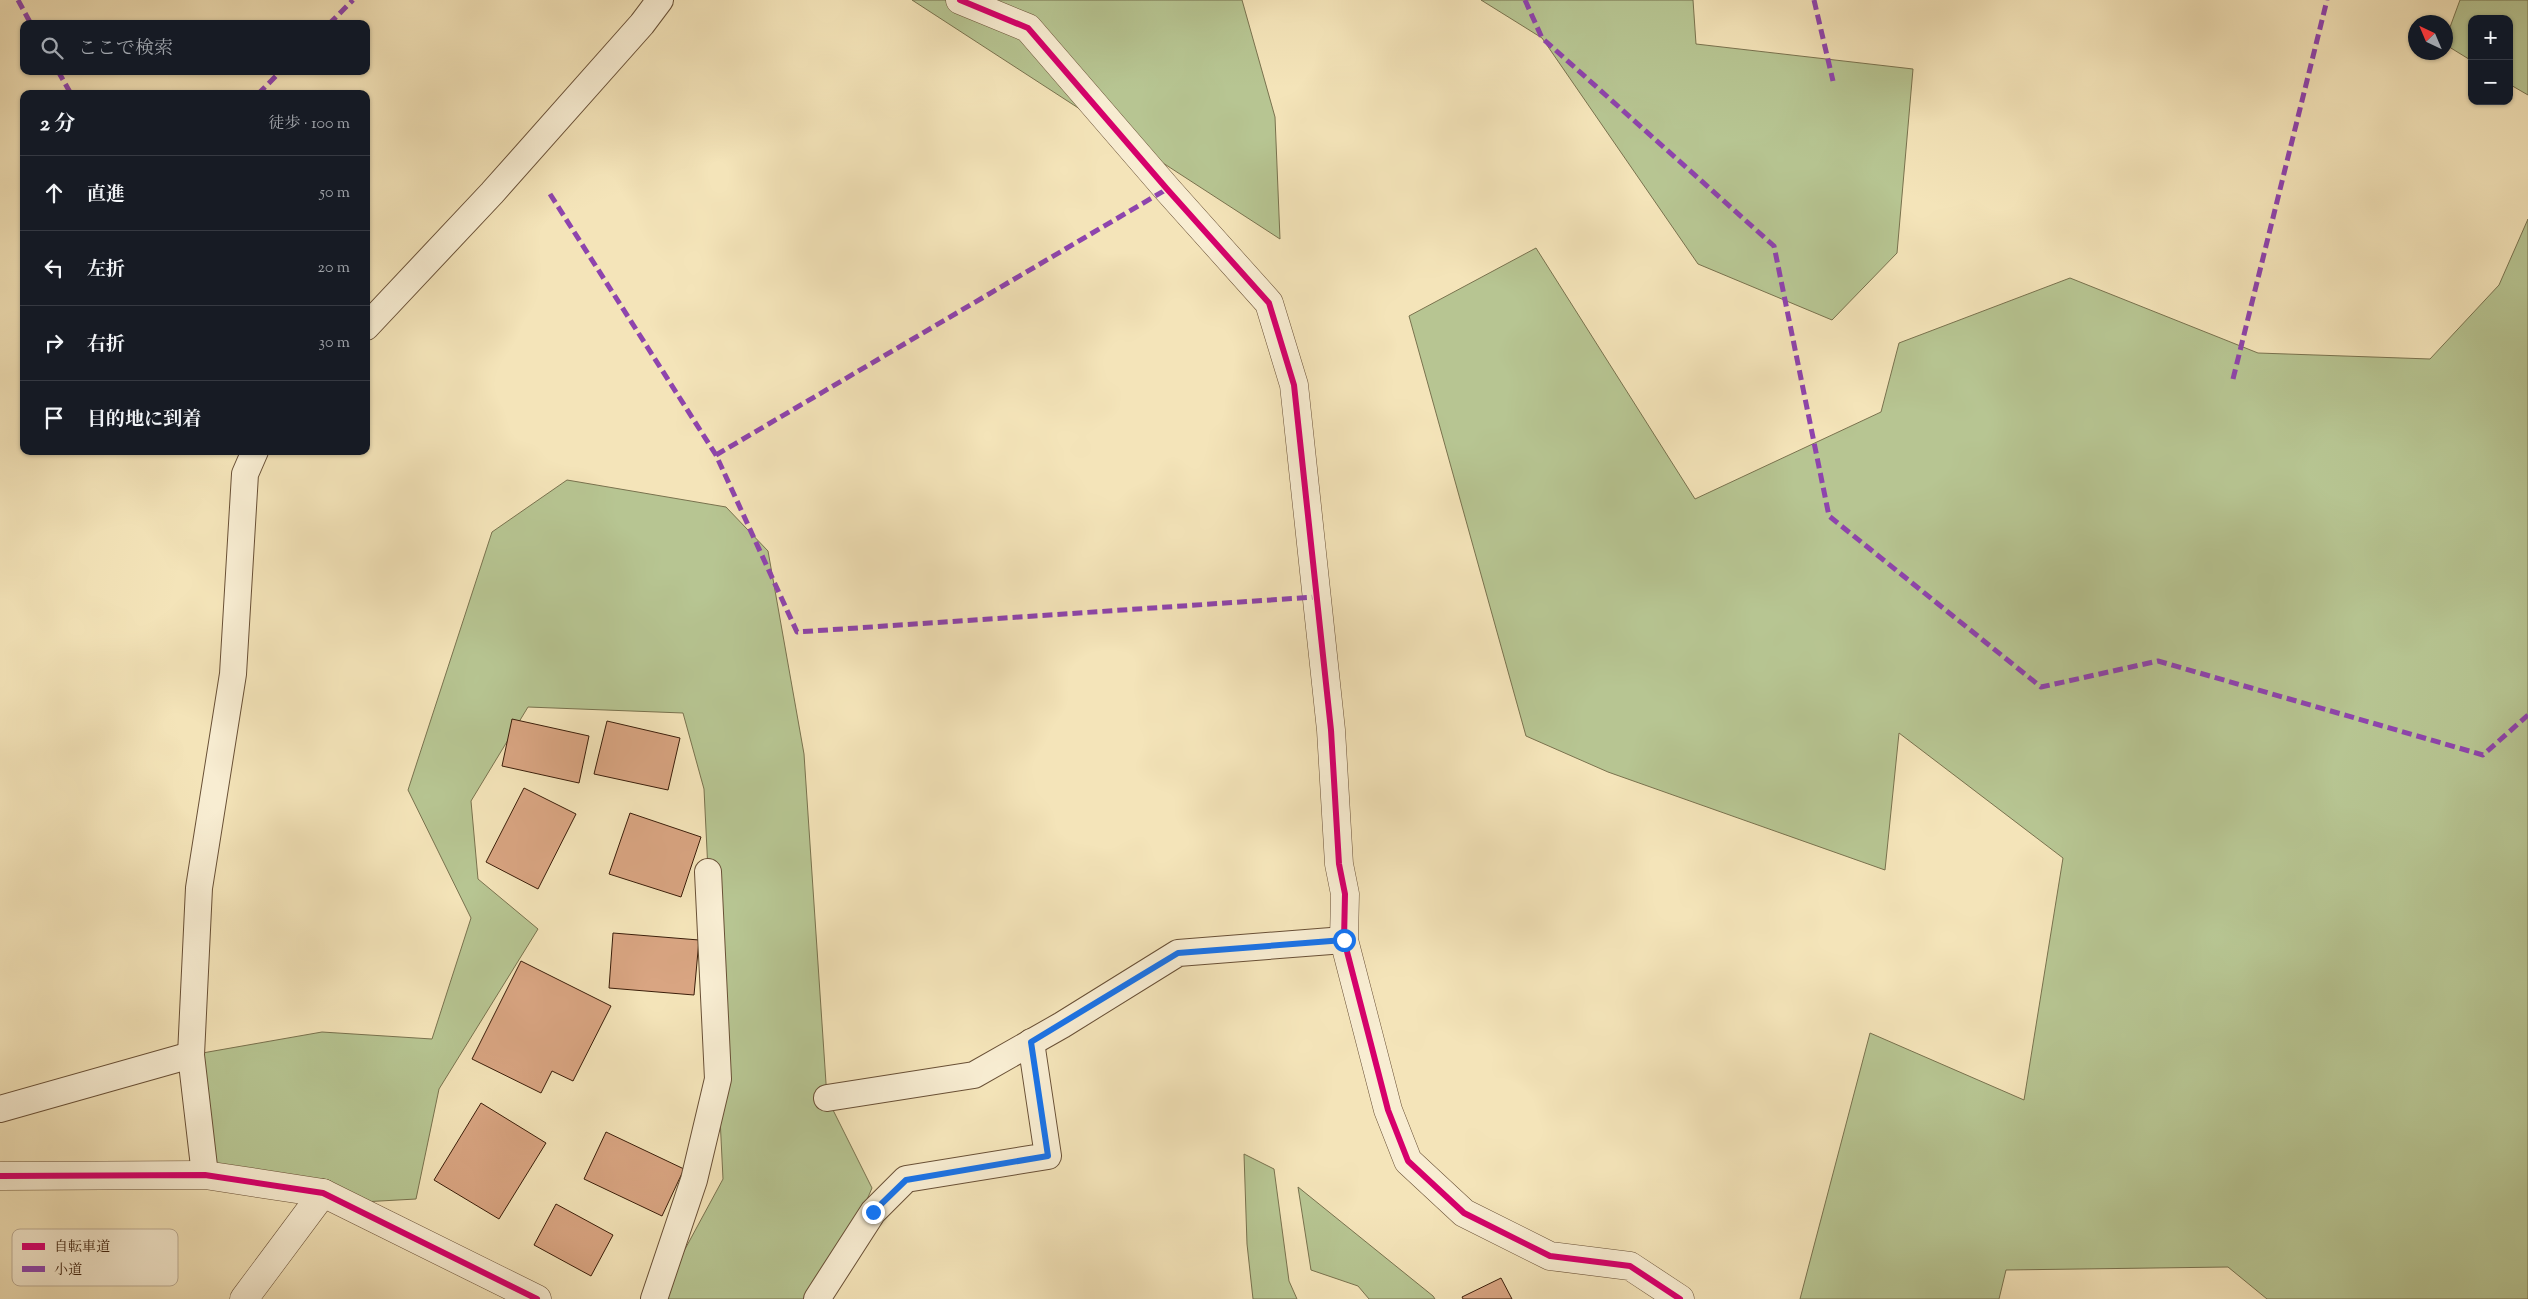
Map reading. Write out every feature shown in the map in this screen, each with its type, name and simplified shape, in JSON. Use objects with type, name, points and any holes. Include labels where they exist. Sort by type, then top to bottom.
[{"type":"street","points":[[960,0],[1028,28],[1167,189],[1270,302],[1294,385],[1331,730],[1339,864],[1345,894],[1344,940],[1388,1110],[1408,1161],[1464,1213],[1550,1256],[1630,1266],[1680,1299]]},
{"type":"street","points":[[0,1176],[205,1175],[323,1193],[537,1299]]},
{"type":"street","points":[[244,1299],[323,1193]]},
{"type":"lane","points":[[370,324],[492,193],[642,24],[660,0]]},
{"type":"lane","points":[[205,1175],[191,1055],[199,888],[233,674],[244,474],[253,455]]},
{"type":"lane","points":[[654,1299],[694,1180],[718,1079],[708,872]]},
{"type":"lane","points":[[827,1098],[974,1075],[1178,953],[1344,940]]},
{"type":"lane","points":[[817,1299],[873,1212],[906,1180],[1048,1156],[1031,1042]]},
{"type":"lane","points":[[0,1109],[191,1055]]},
{"type":"green space","points":[[912,0],[1242,0],[1275,117],[1280,239]]},
{"type":"green space","points":[[1481,0],[1693,0],[1696,44],[1913,69],[1897,253],[1832,320],[1698,264],[1542,38]]},
{"type":"green space","points":[[2460,0],[2528,0],[2528,95],[2513,86],[2513,15],[2468,15],[2468,59],[2453,49],[2453,19]]},
{"type":"green space","points":[[2528,219],[2528,1299],[2267,1299],[2228,1267],[2006,1270],[1999,1299],[1800,1299],[1870,1033],[2024,1100],[2063,858],[1899,733],[1885,870],[1608,772],[1526,736],[1409,316],[1536,248],[1695,499],[1881,412],[1899,343],[2070,278],[2258,353],[2430,359],[2499,285]]},
{"type":"green space","points":[[567,480],[726,507],[768,551],[804,754],[827,1098],[872,1188],[824,1299],[658,1299],[723,1179],[704,789],[683,713],[528,707],[471,801],[478,879],[538,929],[439,1089],[416,1199],[344,1203],[205,1175],[191,1055],[322,1032],[432,1039],[471,918],[408,790],[492,532]]},
{"type":"green space","points":[[1244,1154],[1274,1169],[1289,1281],[1297,1299],[1253,1299],[1247,1244]]},
{"type":"green space","points":[[1298,1187],[1435,1299],[1369,1299],[1358,1286],[1311,1270]]},
{"type":"building","points":[[512,719],[589,736],[579,783],[502,766]]},
{"type":"building","points":[[607,721],[680,738],[668,790],[594,774]]},
{"type":"building","points":[[524,788],[576,814],[538,889],[486,862]]},
{"type":"building","points":[[630,813],[701,837],[681,897],[609,874]]},
{"type":"building","points":[[613,933],[699,940],[694,995],[609,988]]},
{"type":"building","points":[[521,961],[611,1006],[573,1081],[552,1071],[541,1093],[472,1059]]},
{"type":"building","points":[[481,1103],[546,1143],[499,1219],[434,1180]]},
{"type":"building","points":[[606,1132],[684,1169],[662,1216],[584,1179]]},
{"type":"building","points":[[556,1204],[613,1235],[591,1276],[534,1245]]},
{"type":"building","points":[[1501,1278],[1512,1299],[1463,1299],[1462,1297]]},
{"type":"marked path","points":[[18,0],[29,20]]},
{"type":"marked path","points":[[333,20],[353,0]]},
{"type":"marked path","points":[[1525,0],[1542,38],[1774,246],[1829,516],[2041,687],[2158,661],[2483,755],[2528,715]]},
{"type":"marked path","points":[[1814,0],[1833,81]]},
{"type":"marked path","points":[[2233,379],[2327,0]]},
{"type":"marked path","points":[[60,75],[69,90]]},
{"type":"marked path","points":[[262,90],[277,75]]},
{"type":"marked path","points":[[716,455],[1167,189]]},
{"type":"marked path","points":[[550,194],[716,455],[797,632],[1315,597]]},
{"type":"cycle path","points":[[960,0],[1028,28],[1167,189],[1269,303],[1294,385],[1331,730],[1339,864],[1345,894],[1344,940],[1388,1110],[1408,1161],[1464,1213],[1550,1256],[1630,1266],[1680,1299]]},
{"type":"cycle path","points":[[0,1176],[205,1175],[323,1193],[537,1299]]},
{"type":"route","points":[[873,1212],[906,1180],[1048,1156],[1031,1042],[1062,1025],[1178,953],[1344,940]]}]
